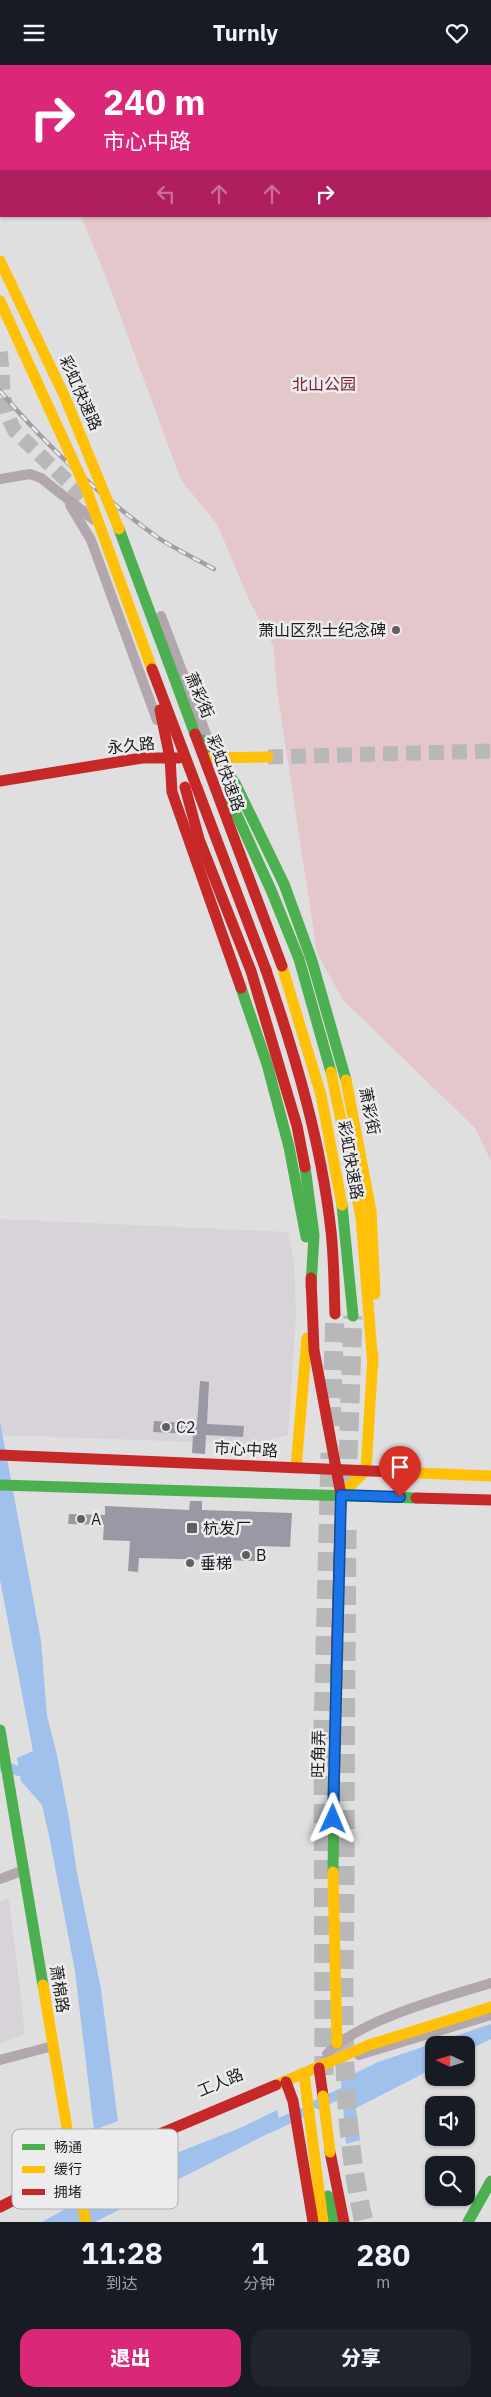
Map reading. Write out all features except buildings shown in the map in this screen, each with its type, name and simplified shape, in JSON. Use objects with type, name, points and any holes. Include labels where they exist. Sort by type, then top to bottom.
[{"type":"main road","name":"彩虹快速路","points":[[0,261],[40,340],[76,420],[119,527],[231,835],[282,966],[312,1058],[335,1153],[348,1238],[353,1316]]},
{"type":"main road","name":"彩虹快速路","points":[[0,301],[87,491],[154,675],[266,970],[301,1081],[319,1156],[331,1232],[335,1314]]},
{"type":"main road","name":"萧彩街","points":[[125,559],[204,745],[235,783],[284,883],[312,961],[348,1085],[372,1211],[375,1265],[373,1366],[366,1470]]},
{"type":"main road","points":[[109,564],[156,696],[170,758],[172,792],[270,1073],[289,1147],[309,1254],[314,1350],[338,1470],[341,1495]]},
{"type":"main road","points":[[171,669],[280,912],[306,982],[346,1135],[360,1217],[373,1366]]},
{"type":"main road","points":[[154,675],[199,839],[251,971],[275,1047],[297,1126],[305,1167],[314,1235],[296,1468]]},
{"type":"main road","name":"永久路","points":[[0,781],[142,758],[268,757]]},
{"type":"main road","name":"市心中路","points":[[4,1455],[491,1476]]},
{"type":"main road","points":[[341,1495],[366,1470]]},
{"type":"main road","points":[[0,1485],[491,1500]]},
{"type":"main road","name":"旺角弄","points":[[337,2043],[332,1839],[341,1495]]},
{"type":"main road","name":"萧棉路","points":[[1,1734],[67,2129]]},
{"type":"main road","points":[[384,2036],[491,1996]]},
{"type":"main road","points":[[384,2036],[491,2007]]},
{"type":"main road","name":"工人路","points":[[155,2129],[384,2036]]},
{"type":"main road","name":"工人路","points":[[173,2129],[311,2071],[332,2058]]},
{"type":"main road","points":[[311,2071],[333,2222]]},
{"type":"main road","points":[[311,2071],[322,2154],[323,2222]]},
{"type":"main road","points":[[286,2082],[293,2101],[313,2222]]},
{"type":"main road","points":[[322,2154],[344,2222]]},
{"type":"main road","points":[[468,2222],[491,2181]]},
{"type":"main road","name":"工人路","points":[[0,2207],[12,2201]]},
{"type":"main road","points":[[478,2222],[491,2202]]},
{"type":"main road","name":"萧棉路","points":[[83,2209],[86,2222]]},
{"type":"street","points":[[0,479],[30,474],[41,478],[116,537],[128,549],[139,565],[161,616],[215,757]]},
{"type":"street","points":[[62,494],[92,540],[170,758]]},
{"type":"street","points":[[0,1879],[24,1870]]},
{"type":"street","points":[[332,2058],[337,2043],[386,2019],[491,1983]]},
{"type":"street","points":[[332,2058],[419,2039],[491,2015]]},
{"type":"street","points":[[0,2060],[53,2046]]},
{"type":"shaded area","points":[[0,1219],[288,1232],[294,1262],[296,1313],[288,1435],[250,1444],[0,1435]]},
{"type":"shaded area","points":[[9,1898],[25,2034],[0,2043],[0,1901]]},
{"type":"green space","name":"北山公园","points":[[81,217],[491,217],[491,1161],[475,1128],[343,1000],[317,953],[277,690],[273,645],[251,604],[217,524],[181,480],[106,277]]},
{"type":"water","points":[[0,1421],[41,1641],[47,1716],[57,1755],[77,1873],[101,1989],[118,2121],[97,2129],[94,2129],[75,1971],[49,1836],[42,1805],[21,1781],[17,1758],[33,1751],[0,1580]]},
{"type":"water","points":[[491,2024],[491,2039],[475,2047],[475,2036],[455,2036]]},
{"type":"water","points":[[425,2046],[425,2073],[356,2108],[360,2140],[346,2144],[341,2080],[378,2062]]},
{"type":"water","points":[[277,2110],[281,2127],[178,2180],[178,2152],[240,2128]]},
{"type":"water","points":[[65,2209],[120,2209],[95,2222],[42,2222]]},
{"type":"waterway","points":[[1,1766],[19,1771]]},
{"type":"waterway","points":[[318,2104],[353,2088]]},
{"type":"waterway","points":[[269,2128],[301,2113]]},
{"type":"tunnel","points":[[0,352],[3,393],[10,422],[15,431],[90,503]]},
{"type":"tunnel","points":[[268,757],[491,751]]},
{"type":"tunnel","points":[[331,1426],[335,1314]]},
{"type":"tunnel","points":[[347,1487],[353,1316]]},
{"type":"tunnel","points":[[324,2075],[323,1729],[330,1453]]},
{"type":"tunnel","points":[[347,1530],[345,2060],[350,2142],[364,2222]]},
{"type":"railway","points":[[0,391],[55,451],[114,504],[157,537],[214,569]]},
{"type":"traffic: fast","points":[[119,529],[195,734]]},
{"type":"traffic: fast","points":[[202,740],[235,783],[284,884],[312,961],[346,1080]]},
{"type":"traffic: fast","points":[[230,800],[271,890],[299,959],[331,1072]]},
{"type":"traffic: fast","points":[[241,988],[267,1064],[289,1147],[306,1237]]},
{"type":"traffic: fast","points":[[305,1167],[314,1235],[311,1287]]},
{"type":"traffic: fast","points":[[342,1205],[353,1316]]},
{"type":"traffic: fast","points":[[0,1485],[416,1498]]},
{"type":"traffic: fast","points":[[333,1872],[336,1670]]},
{"type":"traffic: fast","points":[[0,1730],[43,1985]]},
{"type":"traffic: fast","points":[[468,2222],[491,2181]]},
{"type":"traffic: fast","points":[[328,2196],[333,2222]]},
{"type":"traffic: slow","points":[[0,261],[64,395],[119,529]]},
{"type":"traffic: slow","points":[[0,301],[87,491],[152,669]]},
{"type":"traffic: slow","points":[[209,758],[268,757]]},
{"type":"traffic: slow","points":[[282,966],[321,1095],[342,1205]]},
{"type":"traffic: slow","points":[[331,1072],[361,1217]]},
{"type":"traffic: slow","points":[[346,1080],[371,1211],[375,1294]]},
{"type":"traffic: slow","points":[[361,1217],[373,1366]]},
{"type":"traffic: slow","points":[[296,1468],[307,1338]]},
{"type":"traffic: slow","points":[[341,1495],[366,1470],[373,1355]]},
{"type":"traffic: slow","points":[[395,1472],[491,1476]]},
{"type":"traffic: slow","points":[[333,1872],[337,2043]]},
{"type":"traffic: slow","points":[[43,1985],[67,2129]]},
{"type":"traffic: slow","points":[[276,2085],[369,2045],[491,2007]]},
{"type":"traffic: slow","points":[[304,2074],[323,2222]]},
{"type":"traffic: slow","points":[[323,2096],[330,2152]]},
{"type":"traffic: slow","points":[[83,2209],[86,2222]]},
{"type":"traffic: jam","points":[[152,669],[266,970]]},
{"type":"traffic: jam","points":[[160,710],[170,758],[172,792],[241,988]]},
{"type":"traffic: jam","points":[[195,734],[282,966]]},
{"type":"traffic: jam","points":[[0,781],[142,758],[179,758]]},
{"type":"traffic: jam","points":[[185,787],[199,839],[251,971],[297,1126],[305,1167]]},
{"type":"traffic: jam","points":[[266,970],[297,1066],[321,1164],[332,1241],[335,1314]]},
{"type":"traffic: jam","points":[[311,1278],[314,1350],[341,1495],[336,1670]]},
{"type":"traffic: jam","points":[[0,1455],[395,1472]]},
{"type":"traffic: jam","points":[[416,1498],[491,1500]]},
{"type":"traffic: jam","points":[[319,2068],[323,2096]]},
{"type":"traffic: jam","points":[[286,2082],[293,2101],[313,2222]]},
{"type":"traffic: jam","points":[[171,2129],[276,2085]]},
{"type":"traffic: jam","points":[[330,2152],[344,2222]]},
{"type":"traffic: jam","points":[[0,2207],[12,2201]]},
{"type":"place","name":"萧山区烈士纪念碑","points":[[396,630]]},
{"type":"place","name":"C2","points":[[166,1427]]},
{"type":"place","name":"A","points":[[81,1519]]},
{"type":"place","name":"杭发厂","points":[[192,1528]]},
{"type":"place","name":"B","points":[[246,1555]]},
{"type":"place","name":"垂梯","points":[[190,1563]]},
{"type":"route","points":[[333,1819],[341,1495],[400,1497]]}]
